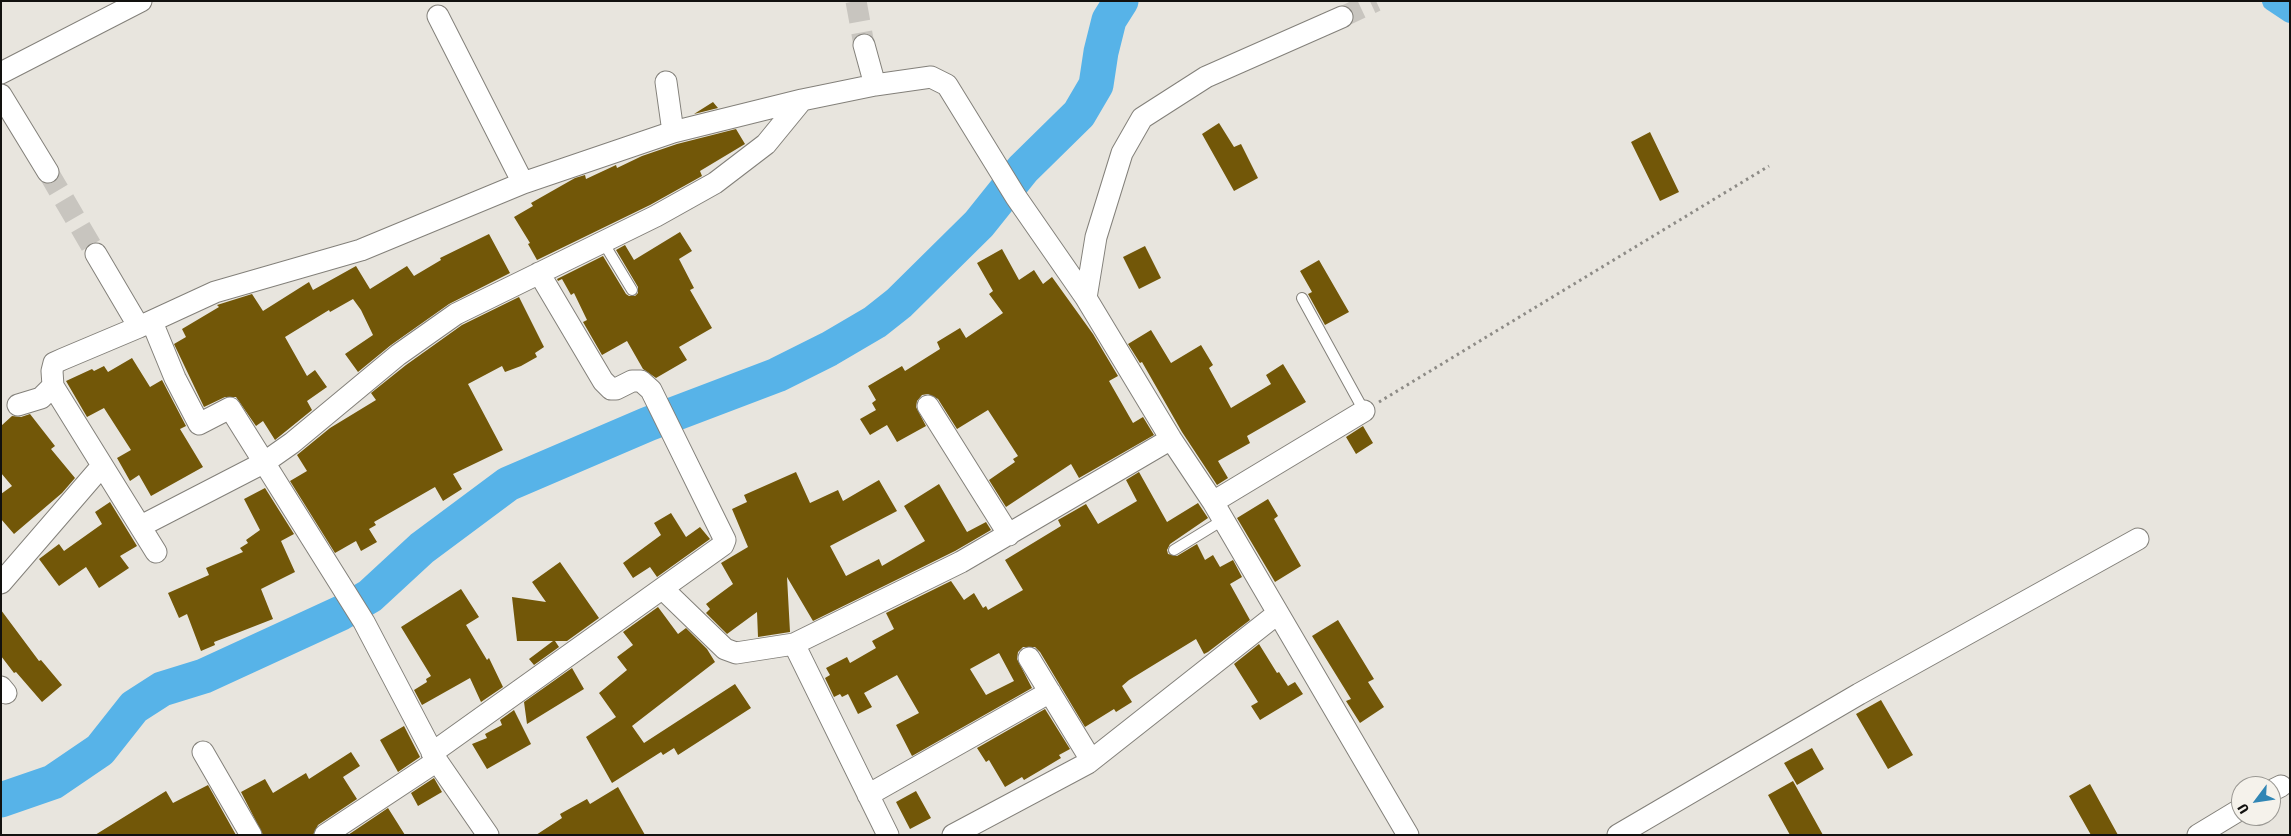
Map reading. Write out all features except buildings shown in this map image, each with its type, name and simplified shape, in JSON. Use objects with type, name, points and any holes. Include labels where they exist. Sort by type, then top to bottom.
[{"type":"street","points":[[1,73],[141,1]]},
{"type":"street","points":[[438,16],[523,183]]},
{"type":"street","points":[[1086,298],[1096,237],[1119,163],[1132,132],[1142,118],[1206,77],[1342,17]]},
{"type":"street","points":[[864,45],[875,86]]},
{"type":"street","points":[[156,552],[53,386],[52,371],[54,363],[215,292],[361,250],[523,183],[674,132],[802,100],[931,77],[947,85],[1016,196],[1086,298],[1171,439],[1218,511],[1408,835]]},
{"type":"street","points":[[666,82],[674,132]]},
{"type":"street","points":[[1,95],[48,172]]},
{"type":"street","points":[[141,526],[264,462],[292,443],[398,355],[456,314],[656,216],[715,183],[766,144],[802,100]]},
{"type":"street","points":[[96,254],[146,324],[199,424],[230,408],[364,622],[434,757],[488,835]]},
{"type":"street","points":[[325,835],[663,589],[720,550],[724,540],[651,390],[641,381],[632,381],[616,389],[611,389],[603,381],[540,273]]},
{"type":"street","points":[[18,405],[41,398],[53,386]]},
{"type":"street","points":[[928,406],[1009,535]]},
{"type":"street","points":[[1218,511],[1364,411]]},
{"type":"street","points":[[663,589],[725,649],[736,653],[794,644],[961,562],[1171,439]]},
{"type":"street","points":[[1,583],[102,466]]},
{"type":"street","points":[[1618,835],[1859,694],[2138,539]]},
{"type":"street","points":[[953,835],[1091,760],[1278,614]]},
{"type":"street","points":[[794,644],[888,835]]},
{"type":"street","points":[[1030,658],[1091,760]]},
{"type":"street","points":[[868,795],[1050,692]]},
{"type":"street","points":[[203,752],[251,835]]},
{"type":"street","points":[[2198,835],[2231,815]]},
{"type":"lane","points":[[603,242],[632,290]]},
{"type":"lane","points":[[1302,298],[1364,411]]},
{"type":"lane","points":[[1174,550],[1218,511]]},
{"type":"path","points":[[1364,411],[1769,166]]},
{"type":"waterway","points":[[1,800],[53,782],[100,750],[134,707],[162,689],[204,676],[341,613],[370,596],[422,548],[508,484],[648,424],[777,375],[829,349],[875,322],[899,303],[979,224],[1023,169],[1079,114],[1096,85],[1101,52],[1109,20],[1121,1]]},
{"type":"waterway","points":[[2272,1],[2290,13]]},
{"type":"tunnel","points":[[856,1],[864,45]]},
{"type":"tunnel","points":[[1342,17],[1376,1]]},
{"type":"tunnel","points":[[48,172],[96,254]]}]
